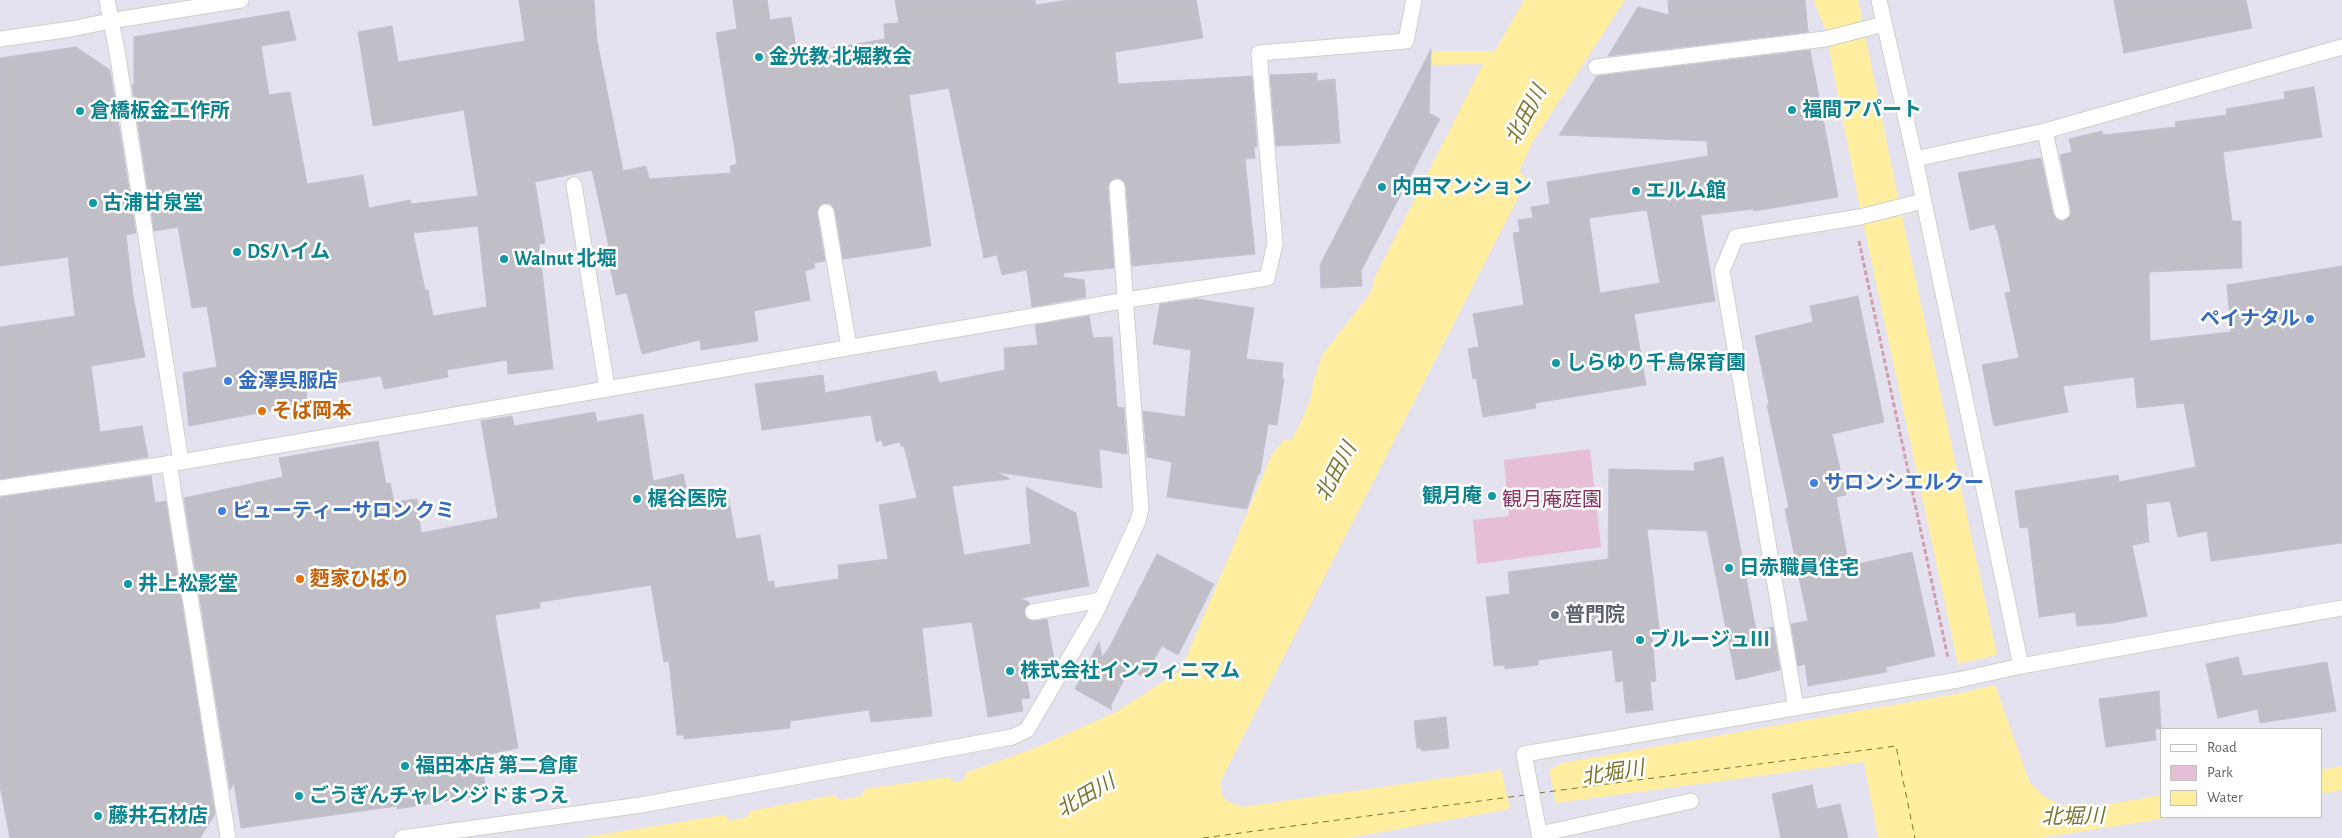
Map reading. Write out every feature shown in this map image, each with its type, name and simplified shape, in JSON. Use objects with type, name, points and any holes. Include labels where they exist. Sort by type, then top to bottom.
[{"type":"street","points":[[107,0],[117,51],[228,838]]},
{"type":"street","points":[[0,39],[241,0]]},
{"type":"street","points":[[0,488],[175,462],[1126,300],[1267,278],[1275,244],[1259,53],[1406,41],[1414,0]]},
{"type":"street","points":[[1879,0],[1915,159],[2021,666]]},
{"type":"street","points":[[1596,68],[1825,39],[1884,24]]},
{"type":"street","points":[[1915,159],[2045,131],[2342,47]]},
{"type":"street","points":[[2045,131],[2062,212]]},
{"type":"street","points":[[574,185],[607,388]]},
{"type":"street","points":[[402,838],[641,805],[1012,737],[1027,730],[1095,614],[1141,509],[1116,187]]},
{"type":"street","points":[[1796,708],[1722,271],[1736,238],[1857,218],[1923,201]]},
{"type":"street","points":[[826,212],[849,347]]},
{"type":"street","points":[[1033,612],[1101,600]]},
{"type":"street","points":[[1691,801],[1540,836],[1524,754],[1955,680],[2021,666],[2342,608]]},
{"type":"path","points":[[1857,218],[1955,680]]},
{"type":"green space","name":"観月庵庭園","points":[[1590,449],[1601,547],[1477,564],[1473,520],[1509,516],[1504,460]]},
{"type":"water","points":[[1524,0],[1625,0],[1533,141],[1519,171],[1527,180],[1220,782],[1222,795],[1227,801],[1242,807],[1562,763],[1961,693],[1958,664],[1860,208],[1825,28],[1813,0],[1858,0],[1898,198],[1997,655],[1995,685],[2029,781],[2044,797],[2064,806],[2087,808],[2160,795],[2160,818],[2167,818],[2040,838],[1878,838],[1864,762],[1510,809],[1348,838],[580,838],[724,815],[730,821],[747,817],[750,811],[835,795],[839,800],[862,796],[864,789],[950,777],[953,782],[964,780],[965,773],[1038,747],[1118,711],[1181,670],[1272,454],[1285,439],[1290,441],[1298,428],[1310,400],[1314,379],[1323,354],[1369,295],[1374,284],[1373,281],[1483,64],[1432,65],[1431,51],[1495,51]]},
{"type":"water","points":[[2342,766],[2342,790],[2322,794],[2322,770]]},
{"type":"pier","points":[[1997,655],[1995,685],[1961,693],[1958,664]]},
{"type":"pier","points":[[1562,763],[1549,770],[1556,803],[1510,809],[1501,770]]},
{"type":"building","points":[[519,0],[594,0],[597,41],[623,171],[646,166],[649,179],[731,173],[730,166],[737,164],[716,33],[737,29],[733,0],[767,0],[770,20],[791,17],[797,54],[885,39],[884,24],[899,23],[895,0],[1035,0],[1036,5],[1069,0],[1196,0],[1203,38],[1115,52],[1118,84],[1252,76],[1257,147],[1254,147],[1255,158],[1245,159],[1255,254],[1132,266],[1126,186],[1121,179],[1116,178],[1109,183],[1108,188],[1114,268],[1064,273],[1063,277],[1084,280],[1086,297],[1032,307],[1027,270],[1002,275],[997,255],[984,258],[949,88],[909,95],[931,246],[843,259],[835,210],[830,203],[820,205],[817,214],[825,261],[814,263],[815,268],[805,271],[810,300],[754,311],[758,341],[701,350],[700,340],[642,354],[627,293],[616,295],[607,251],[610,251],[592,170],[535,182],[545,243],[539,244],[553,369],[508,374],[507,360],[447,370],[448,377],[384,389],[381,376],[306,388],[307,404],[189,426],[183,373],[217,367],[207,306],[192,308],[178,227],[154,231],[132,84],[134,86],[134,37],[289,11],[296,40],[261,46],[269,95],[290,92],[307,184],[363,175],[369,208],[410,200],[411,204],[478,196],[464,110],[373,126],[358,32],[392,26],[398,62],[525,41]],"holes":[[[478,226],[487,307],[433,316],[428,290],[425,290],[413,233]]]},
{"type":"building","points":[[1668,0],[1805,0],[1808,32],[1608,56],[1638,7],[1669,15]]},
{"type":"building","points":[[2114,0],[2246,0],[2252,28],[2124,53]]},
{"type":"building","points":[[76,47],[110,70],[136,233],[126,235],[133,296],[145,357],[91,366],[100,432],[142,426],[148,457],[0,479],[0,327],[75,316],[68,257],[0,266],[0,58]]},
{"type":"building","name":"内田マンション","points":[[1431,49],[1429,113],[1440,119],[1361,271],[1362,286],[1321,288],[1320,265]]},
{"type":"building","points":[[1810,50],[1838,197],[1754,211],[1754,209],[1701,215],[1715,301],[1634,314],[1646,385],[1535,403],[1536,408],[1483,417],[1476,378],[1473,379],[1468,349],[1479,347],[1473,314],[1524,305],[1513,233],[1520,232],[1518,220],[1533,218],[1531,207],[1550,204],[1547,182],[1708,156],[1707,141],[1559,135],[1597,76]],"holes":[[[1647,210],[1660,283],[1600,293],[1589,218]]]},
{"type":"building","points":[[1317,73],[1317,81],[1335,79],[1340,143],[1276,146],[1270,75]]},
{"type":"building","points":[[2314,87],[2322,137],[2223,152],[2232,221],[2241,221],[2242,268],[2149,272],[2150,341],[2231,332],[2227,285],[2342,266],[2342,543],[2211,561],[2207,531],[2178,537],[2170,501],[2146,504],[2149,542],[2132,545],[2147,616],[2112,623],[2077,626],[2075,612],[2039,617],[2028,527],[2020,528],[2015,491],[2118,475],[2119,482],[2196,467],[2184,403],[2137,408],[2134,377],[2063,386],[2068,412],[1994,426],[1982,365],[2019,358],[2005,293],[2011,292],[1995,224],[1970,230],[1958,173],[2041,158],[2053,214],[2059,221],[2064,221],[2071,215],[2071,211],[2060,155],[2072,152],[2069,139],[2102,131],[2103,135],[2176,127],[2175,122],[2227,115],[2226,109],[2285,99],[2284,92]]},
{"type":"building","points":[[1858,296],[1884,422],[1832,434],[1846,495],[1836,497],[1849,566],[1912,552],[1935,656],[1886,667],[1887,672],[1808,686],[1805,664],[1798,666],[1791,624],[1808,621],[1785,509],[1789,508],[1767,405],[1769,404],[1755,336],[1813,322],[1810,306]]},
{"type":"building","points":[[1196,299],[1254,308],[1246,359],[1283,363],[1282,379],[1284,379],[1277,425],[1268,424],[1260,474],[1258,474],[1247,509],[1167,497],[1172,462],[1147,457],[1143,411],[1185,417],[1191,350],[1153,344],[1160,304]]},
{"type":"building","points":[[1089,316],[1093,338],[1112,337],[1117,407],[1124,408],[1127,454],[1099,449],[1102,488],[997,472],[1010,479],[952,486],[964,555],[1031,544],[1026,487],[1076,513],[1089,586],[1021,598],[1030,603],[1024,609],[1026,618],[1034,621],[1047,619],[1055,665],[1049,675],[1023,660],[1030,698],[1021,699],[1023,711],[988,717],[972,622],[922,628],[932,716],[871,722],[869,710],[790,721],[790,728],[684,739],[684,735],[677,735],[669,661],[664,662],[651,585],[540,602],[540,608],[495,615],[518,748],[480,756],[487,794],[397,809],[397,806],[241,828],[234,783],[230,790],[184,498],[283,477],[279,458],[378,441],[386,484],[390,483],[394,502],[417,499],[421,533],[498,518],[481,421],[512,416],[514,426],[595,412],[597,422],[643,414],[653,481],[683,474],[687,490],[706,487],[708,493],[727,490],[736,539],[760,535],[768,582],[774,581],[775,588],[839,579],[838,565],[888,559],[879,505],[917,498],[904,446],[901,446],[900,442],[883,446],[882,440],[876,442],[871,415],[762,430],[755,384],[823,375],[825,393],[936,371],[939,383],[1005,370],[1004,348],[1038,345],[1035,325]]},
{"type":"building","points":[[1723,457],[1756,630],[1773,627],[1780,670],[1736,680],[1707,531],[1647,529],[1660,636],[1652,637],[1656,681],[1650,682],[1653,710],[1626,713],[1623,681],[1616,682],[1612,650],[1538,660],[1538,665],[1505,669],[1505,665],[1494,666],[1486,597],[1510,594],[1508,572],[1608,559],[1609,469],[1695,471],[1694,463]]},
{"type":"building","points":[[151,476],[155,503],[166,501],[215,814],[200,838],[10,838],[0,786],[0,497]]},
{"type":"building","points":[[1157,554],[1214,584],[1178,655],[1162,646],[1144,677],[1129,670],[1111,705],[1112,710],[1075,689],[1099,642],[1102,657],[1109,648]]},
{"type":"building","points":[[2238,657],[2243,676],[2327,662],[2336,711],[2260,723],[2258,709],[2218,718],[2206,664]]},
{"type":"building","points":[[2159,691],[2161,728],[2155,729],[2156,740],[2106,747],[2099,699]]},
{"type":"building","points":[[1446,717],[1449,748],[1422,751],[1421,748],[1417,748],[1414,721]]},
{"type":"building","points":[[1812,785],[1817,809],[1840,804],[1848,838],[1781,838],[1772,794]]},
{"type":"ferry route","points":[[1539,793],[1896,746],[1915,838]]},
{"type":"ferry route","points":[[1203,838],[1525,795]]},
{"type":"place","name":"金光教 北堀教会","points":[[759,57]]},
{"type":"place","name":"福間アパート","points":[[1792,110]]},
{"type":"place","name":"倉橋板金工作所","points":[[80,111]]},
{"type":"place","name":"内田マンション","points":[[1382,187]]},
{"type":"place","name":"エルム館","points":[[1636,191]]},
{"type":"place","name":"古浦甘泉堂","points":[[93,203]]},
{"type":"place","name":"DSハイム","points":[[237,252]]},
{"type":"place","name":"Walnut 北堀","points":[[504,259]]},
{"type":"place","name":"ペイナタル","points":[[2310,319]]},
{"type":"place","name":"しらゆり千鳥保育園","points":[[1556,363]]},
{"type":"place","name":"金澤呉服店","points":[[228,381]]},
{"type":"place","name":"そば岡本","points":[[262,411]]},
{"type":"place","name":"サロンシエルクー","points":[[1814,483]]},
{"type":"place","name":"観月庵","points":[[1492,496]]},
{"type":"place","name":"梶谷医院","points":[[637,499]]},
{"type":"place","name":"ビューティーサロン クミ","points":[[222,511]]},
{"type":"place","name":"日赤職員住宅","points":[[1729,568]]},
{"type":"place","name":"麪家ひばり","points":[[300,579]]},
{"type":"place","name":"井上松影堂","points":[[128,584]]},
{"type":"place","name":"普門院","points":[[1555,615]]},
{"type":"place","name":"ブルージュⅢ","points":[[1640,640]]},
{"type":"place","name":"株式会社インフィニマム","points":[[1010,671]]},
{"type":"place","name":"福田本店 第二倉庫","points":[[405,766]]},
{"type":"place","name":"ごうぎんチャレンジドまつえ","points":[[299,796]]},
{"type":"place","name":"藤井石材店","points":[[98,816]]},
{"type":"water label","name":"北田川","points":[[1526,115]]},
{"type":"water label","name":"北田川","points":[[1336,472]]},
{"type":"water label","name":"北堀川","points":[[1613,773]]},
{"type":"water label","name":"北田川","points":[[1086,796]]},
{"type":"water label","name":"北堀川","points":[[2073,817]]}]
